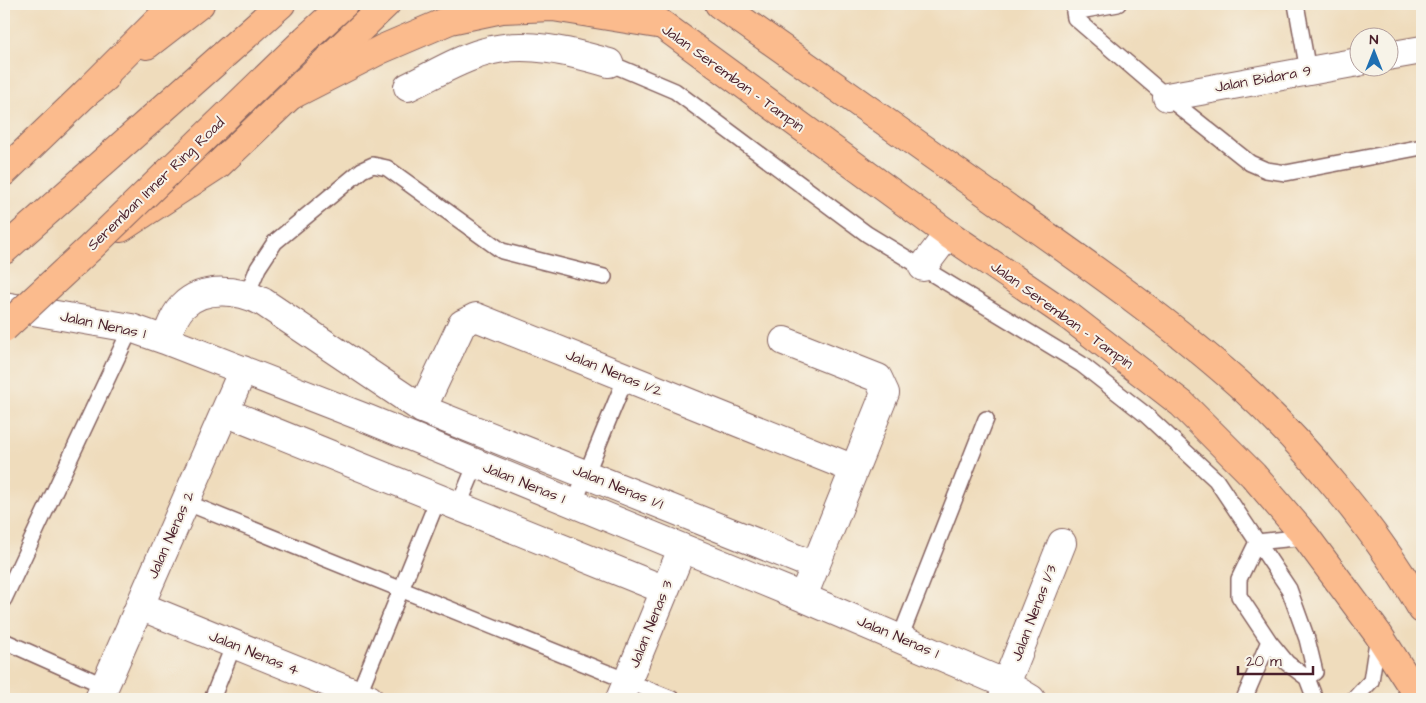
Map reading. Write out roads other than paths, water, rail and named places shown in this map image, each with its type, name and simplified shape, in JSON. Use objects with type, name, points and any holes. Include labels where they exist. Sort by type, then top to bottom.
[{"type":"main road","points":[[4,172],[176,4]]},
{"type":"main road","points":[[86,93],[200,4]]},
{"type":"main road","name":"Seremban Inner Ring Road","points":[[4,328],[344,4]]},
{"type":"main road","points":[[90,248],[219,164],[386,4]]},
{"type":"main road","name":"Jalan Seremban - Tampin","points":[[634,4],[948,234],[1070,317],[1182,404],[1253,475],[1306,536],[1378,634],[1420,699]]},
{"type":"main road","points":[[719,4],[1130,295],[1239,384],[1310,456],[1369,531],[1418,599]]},
{"type":"main road","points":[[4,250],[277,7]]},
{"type":"main road","points":[[292,95],[382,49],[450,20],[502,9],[553,7],[659,24]]},
{"type":"street","points":[[408,86],[485,52],[512,47],[574,53],[609,63]]},
{"type":"street","points":[[1398,54],[1422,50]]},
{"type":"street","name":"Jalan Bidara 9","points":[[1166,97],[1348,64]]},
{"type":"street","points":[[923,267],[948,234]]},
{"type":"street","points":[[165,340],[175,317],[184,305],[197,296],[225,292],[247,294]]},
{"type":"street","name":"Jalan Nenas 1/1","points":[[247,294],[384,382],[422,409],[815,566]]},
{"type":"street","name":"Jalan Nenas 1","points":[[4,306],[131,328],[165,340],[368,419],[682,549],[802,596],[900,638],[1005,691],[1031,699]]},
{"type":"street","name":"Jalan Nenas 1/2","points":[[422,409],[462,324],[476,317],[854,469]]},
{"type":"street","points":[[784,341],[878,378],[885,393],[802,596]]},
{"type":"street","name":"Jalan Nenas 2","points":[[102,693],[243,370]]},
{"type":"street","points":[[368,419],[384,382]]},
{"type":"street","points":[[225,412],[665,590]]},
{"type":"street","name":"Jalan Nenas 1/3","points":[[1005,691],[1062,543]]},
{"type":"street","name":"Jalan Nenas 3","points":[[624,690],[682,549]]},
{"type":"street","name":"Jalan Nenas 4","points":[[140,606],[363,697]]},
{"type":"lane","points":[[1118,4],[1074,12],[1075,18],[1166,97],[1250,163],[1266,170],[1286,173],[1422,147]]},
{"type":"lane","points":[[1296,4],[1308,71]]},
{"type":"lane","points":[[609,63],[676,91],[867,234],[1081,364],[1146,415],[1216,480],[1289,589],[1307,639],[1315,672],[1307,678]]},
{"type":"lane","points":[[247,294],[258,268],[275,242],[362,170],[373,165],[387,168],[502,251],[604,277]]},
{"type":"lane","points":[[4,599],[131,328]]},
{"type":"lane","points":[[574,504],[626,377]]},
{"type":"lane","points":[[900,638],[986,419]]},
{"type":"lane","points":[[363,697],[401,590],[448,503],[476,464]]},
{"type":"lane","points":[[185,502],[401,590],[624,690],[672,699]]},
{"type":"lane","points":[[1257,542],[1306,536]]},
{"type":"lane","points":[[1257,542],[1239,579],[1239,596],[1269,641],[1287,663],[1307,678],[1315,699]]},
{"type":"lane","points":[[1354,699],[1371,681],[1378,634]]},
{"type":"lane","points":[[4,641],[102,693]]},
{"type":"lane","points":[[1244,699],[1269,641]]},
{"type":"lane","points":[[212,699],[234,644]]}]
